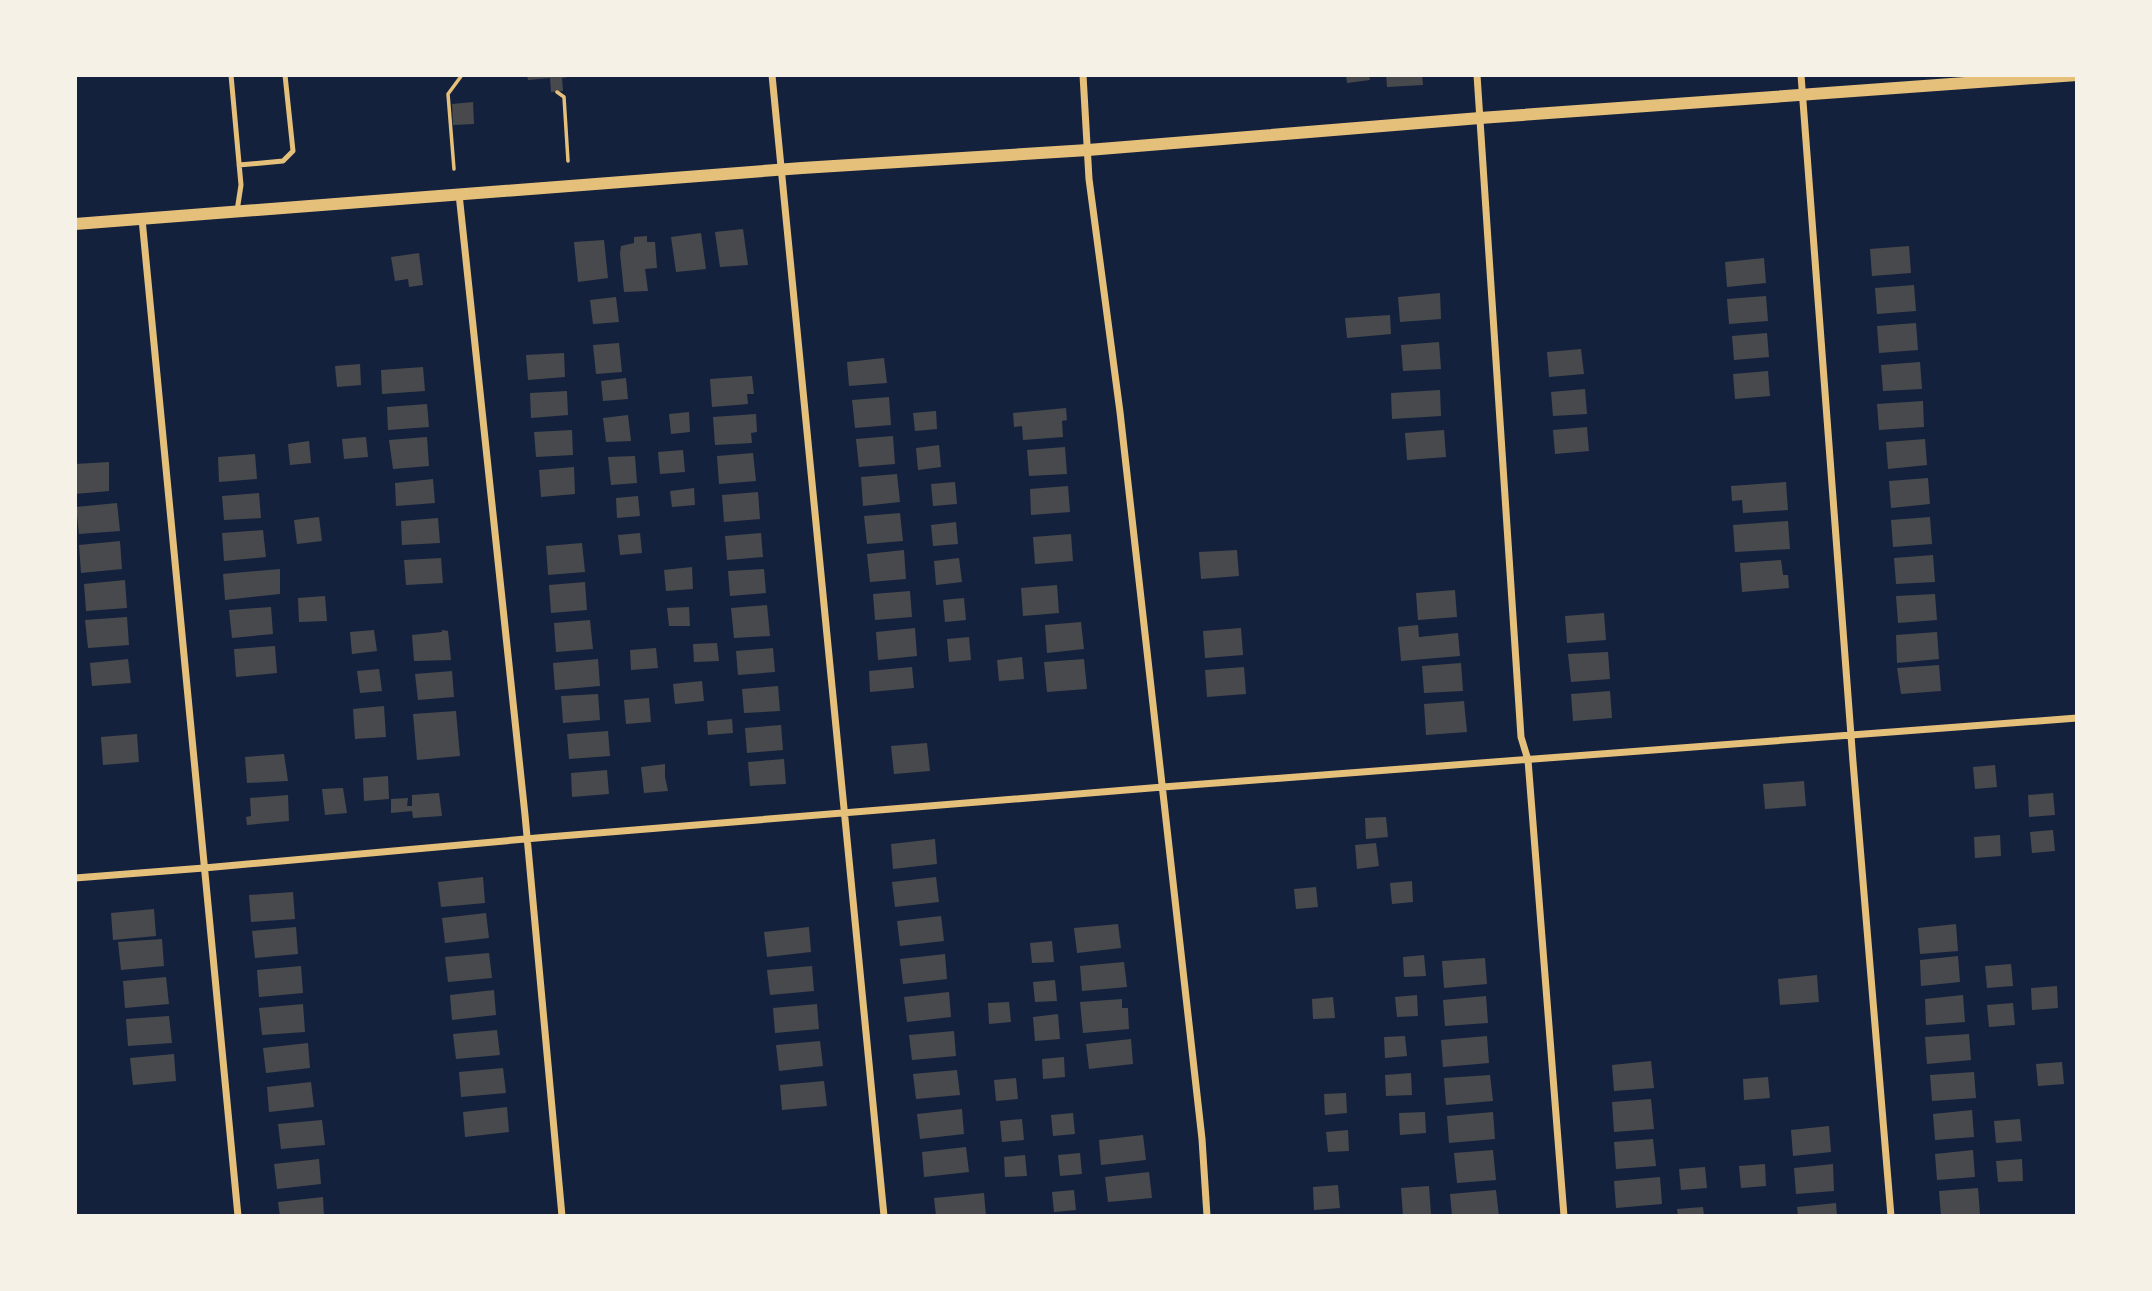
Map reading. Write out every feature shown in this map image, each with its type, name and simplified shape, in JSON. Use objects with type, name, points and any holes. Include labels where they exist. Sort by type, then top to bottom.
[{"type":"street","points":[[772,75],[884,1216]]},
{"type":"street","points":[[1083,75],[1089,179],[1121,412],[1202,1139],[1207,1216]]},
{"type":"street","points":[[1477,75],[1521,737],[1528,760],[1564,1216]]},
{"type":"street","points":[[1801,75],[1891,1216]]},
{"type":"street","points":[[75,224],[2077,75]]},
{"type":"street","points":[[459,194],[527,838],[562,1216]]},
{"type":"street","points":[[142,219],[239,1216]]},
{"type":"street","points":[[75,878],[527,838],[1163,787],[2077,718]]},
{"type":"lane","points":[[231,75],[241,185],[237,211]]},
{"type":"lane","points":[[239,165],[283,161],[293,151],[285,75]]},
{"type":"path","points":[[454,169],[448,94],[463,75]]},
{"type":"path","points":[[557,92],[564,97],[568,161]]},
{"type":"building","points":[[527,75],[568,77],[562,78],[563,91],[551,92],[550,78],[528,80]]},
{"type":"building","points":[[1346,75],[1369,75],[1370,80],[1347,83]]},
{"type":"building","points":[[1386,75],[1422,75],[1423,85],[1387,87]]},
{"type":"building","points":[[473,102],[474,124],[453,125],[452,104]]},
{"type":"building","points":[[743,229],[748,265],[720,267],[715,232]]},
{"type":"building","points":[[701,233],[706,269],[676,272],[671,237]]},
{"type":"building","points":[[647,236],[647,242],[655,242],[657,268],[645,269],[648,291],[624,292],[621,246],[634,243],[634,237]]},
{"type":"building","points":[[604,240],[608,278],[578,282],[574,242]]},
{"type":"building","points":[[1909,246],[1911,273],[1872,276],[1870,249]]},
{"type":"building","points":[[419,253],[423,285],[409,287],[408,279],[395,281],[391,257]]},
{"type":"building","points":[[1764,258],[1766,283],[1727,287],[1725,262]]},
{"type":"building","points":[[1914,285],[1916,311],[1877,314],[1875,288]]},
{"type":"building","points":[[1440,293],[1441,319],[1400,322],[1398,297]]},
{"type":"building","points":[[1766,296],[1768,321],[1729,324],[1727,299]]},
{"type":"building","points":[[616,297],[619,322],[593,324],[590,300]]},
{"type":"building","points":[[1390,315],[1391,334],[1347,338],[1345,318]]},
{"type":"building","points":[[1916,323],[1918,350],[1879,353],[1877,326]]},
{"type":"building","points":[[1767,333],[1769,357],[1734,360],[1732,336]]},
{"type":"building","points":[[1439,342],[1441,369],[1403,371],[1401,345]]},
{"type":"building","points":[[619,343],[622,372],[596,374],[593,345]]},
{"type":"building","points":[[1581,349],[1584,374],[1549,377],[1547,352]]},
{"type":"building","points":[[564,353],[565,377],[528,380],[526,355]]},
{"type":"building","points":[[884,358],[887,383],[849,386],[847,362]]},
{"type":"building","points":[[1920,362],[1922,389],[1883,391],[1881,365]]},
{"type":"building","points":[[360,364],[361,385],[337,387],[335,366]]},
{"type":"building","points":[[423,367],[425,391],[382,394],[381,370]]},
{"type":"building","points":[[1768,371],[1770,396],[1735,399],[1733,374]]},
{"type":"building","points":[[752,376],[754,394],[747,394],[748,404],[712,407],[710,379]]},
{"type":"building","points":[[626,378],[628,399],[603,401],[601,381]]},
{"type":"building","points":[[1585,389],[1587,414],[1553,416],[1551,392]]},
{"type":"building","points":[[1440,390],[1441,416],[1392,419],[1391,393]]},
{"type":"building","points":[[567,391],[568,415],[531,418],[530,393]]},
{"type":"building","points":[[889,397],[891,425],[855,428],[852,400]]},
{"type":"building","points":[[1923,401],[1924,427],[1879,430],[1877,404]]},
{"type":"building","points":[[427,404],[429,427],[388,430],[387,407]]},
{"type":"building","points":[[1066,408],[1067,420],[1062,421],[1063,437],[1023,440],[1022,426],[1014,427],[1013,413]]},
{"type":"building","points":[[936,411],[937,429],[915,431],[913,413]]},
{"type":"building","points":[[689,412],[690,432],[671,434],[669,414]]},
{"type":"building","points":[[756,414],[757,432],[751,433],[752,443],[715,445],[713,417]]},
{"type":"building","points":[[628,415],[631,441],[606,442],[603,418]]},
{"type":"building","points":[[1587,427],[1589,451],[1555,454],[1553,430]]},
{"type":"building","points":[[572,430],[573,455],[536,457],[534,432]]},
{"type":"building","points":[[1444,430],[1446,457],[1407,460],[1405,433]]},
{"type":"building","points":[[893,436],[895,464],[859,467],[856,439]]},
{"type":"building","points":[[366,437],[368,457],[344,459],[342,439]]},
{"type":"building","points":[[427,437],[429,466],[393,469],[389,440]]},
{"type":"building","points":[[1925,439],[1927,465],[1888,469],[1886,442]]},
{"type":"building","points":[[309,441],[311,463],[290,465],[288,444]]},
{"type":"building","points":[[939,445],[941,467],[918,470],[916,448]]},
{"type":"building","points":[[1065,447],[1067,474],[1029,476],[1027,450]]},
{"type":"building","points":[[683,450],[685,472],[660,474],[658,452]]},
{"type":"building","points":[[753,453],[756,481],[719,484],[717,456]]},
{"type":"building","points":[[255,454],[257,479],[219,482],[218,457]]},
{"type":"building","points":[[635,456],[637,483],[611,485],[608,457]]},
{"type":"building","points":[[109,462],[109,491],[75,494],[75,464]]},
{"type":"building","points":[[574,467],[575,494],[541,497],[539,470]]},
{"type":"building","points":[[897,474],[900,502],[863,506],[861,477]]},
{"type":"building","points":[[1928,478],[1930,504],[1891,508],[1889,481]]},
{"type":"building","points":[[433,479],[435,503],[396,506],[395,483]]},
{"type":"building","points":[[955,482],[957,504],[933,506],[931,484]]},
{"type":"building","points":[[1786,482],[1788,510],[1743,513],[1742,500],[1732,501],[1731,486]]},
{"type":"building","points":[[1068,486],[1070,512],[1031,515],[1030,489]]},
{"type":"building","points":[[694,488],[695,505],[672,507],[670,491]]},
{"type":"building","points":[[758,492],[760,519],[724,522],[722,495]]},
{"type":"building","points":[[259,493],[261,518],[224,520],[222,496]]},
{"type":"building","points":[[638,496],[640,516],[617,518],[616,498]]},
{"type":"building","points":[[117,503],[120,531],[79,534],[76,507]]},
{"type":"building","points":[[900,513],[903,541],[867,544],[864,516]]},
{"type":"building","points":[[319,517],[322,541],[297,544],[294,520]]},
{"type":"building","points":[[1930,517],[1932,544],[1893,547],[1891,520]]},
{"type":"building","points":[[438,518],[440,543],[402,545],[401,521]]},
{"type":"building","points":[[1788,521],[1790,549],[1735,552],[1733,525]]},
{"type":"building","points":[[956,522],[958,544],[933,546],[931,525]]},
{"type":"building","points":[[263,530],[266,557],[224,561],[222,533]]},
{"type":"building","points":[[640,533],[642,553],[620,555],[618,535]]},
{"type":"building","points":[[761,533],[763,557],[727,560],[725,536]]},
{"type":"building","points":[[1071,534],[1073,561],[1035,564],[1033,537]]},
{"type":"building","points":[[120,541],[122,569],[81,573],[79,545]]},
{"type":"building","points":[[582,543],[585,572],[548,575],[546,546]]},
{"type":"building","points":[[904,550],[906,579],[870,582],[867,554]]},
{"type":"building","points":[[1237,550],[1239,576],[1201,579],[1199,552]]},
{"type":"building","points":[[1933,555],[1935,582],[1896,584],[1894,558]]},
{"type":"building","points":[[441,558],[443,583],[406,585],[404,560]]},
{"type":"building","points":[[959,558],[962,582],[936,585],[934,561]]},
{"type":"building","points":[[1781,560],[1783,575],[1788,575],[1789,588],[1742,592],[1740,563]]},
{"type":"building","points":[[692,567],[693,589],[666,591],[664,570]]},
{"type":"building","points":[[280,569],[280,594],[225,600],[223,574]]},
{"type":"building","points":[[764,569],[766,593],[730,596],[728,571]]},
{"type":"building","points":[[125,580],[127,608],[86,611],[84,584]]},
{"type":"building","points":[[585,582],[587,610],[551,613],[549,585]]},
{"type":"building","points":[[1057,585],[1059,613],[1023,616],[1021,588]]},
{"type":"building","points":[[1455,590],[1457,617],[1418,620],[1416,593]]},
{"type":"building","points":[[910,591],[912,617],[875,620],[873,594]]},
{"type":"building","points":[[1935,594],[1937,620],[1898,623],[1896,596]]},
{"type":"building","points":[[325,596],[327,621],[299,622],[298,598]]},
{"type":"building","points":[[964,598],[966,620],[945,622],[943,600]]},
{"type":"building","points":[[767,605],[770,636],[734,638],[731,608]]},
{"type":"building","points":[[271,607],[273,634],[232,638],[229,610]]},
{"type":"building","points":[[689,607],[690,626],[669,626],[667,608]]},
{"type":"building","points":[[1604,613],[1606,640],[1567,643],[1565,616]]},
{"type":"building","points":[[127,617],[129,645],[88,648],[85,620]]},
{"type":"building","points":[[590,620],[593,649],[556,652],[554,623]]},
{"type":"building","points":[[1081,622],[1084,649],[1047,653],[1045,625]]},
{"type":"building","points":[[1418,625],[1419,637],[1458,633],[1460,656],[1401,661],[1398,627]]},
{"type":"building","points":[[915,628],[917,656],[878,660],[876,632]]},
{"type":"building","points":[[1241,628],[1243,655],[1205,658],[1203,631]]},
{"type":"building","points":[[374,630],[377,651],[352,654],[350,632]]},
{"type":"building","points":[[448,631],[451,660],[414,661],[412,635]]},
{"type":"building","points":[[1937,632],[1939,659],[1897,663],[1896,635]]},
{"type":"building","points":[[969,637],[971,660],[949,662],[947,639]]},
{"type":"building","points":[[717,643],[719,661],[694,662],[693,644]]},
{"type":"building","points":[[275,646],[277,673],[236,677],[234,649]]},
{"type":"building","points":[[656,648],[658,668],[631,670],[630,650]]},
{"type":"building","points":[[773,648],[775,672],[738,675],[736,651]]},
{"type":"building","points":[[1608,652],[1610,679],[1571,682],[1568,654]]},
{"type":"building","points":[[1022,657],[1024,679],[999,681],[997,660]]},
{"type":"building","points":[[128,659],[131,683],[92,686],[90,663]]},
{"type":"building","points":[[598,659],[600,686],[555,690],[553,663]]},
{"type":"building","points":[[1084,659],[1087,689],[1047,692],[1044,662]]},
{"type":"building","points":[[1461,663],[1463,691],[1424,693],[1422,666]]},
{"type":"building","points":[[1939,665],[1941,691],[1901,694],[1897,668]]},
{"type":"building","points":[[912,667],[914,688],[870,692],[869,671]]},
{"type":"building","points":[[1244,667],[1246,694],[1207,697],[1205,670]]},
{"type":"building","points":[[379,669],[382,691],[360,693],[357,671]]},
{"type":"building","points":[[452,671],[454,697],[418,700],[415,674]]},
{"type":"building","points":[[702,681],[704,701],[675,704],[673,684]]},
{"type":"building","points":[[778,686],[780,711],[744,713],[742,689]]},
{"type":"building","points":[[1610,691],[1612,718],[1573,721],[1571,694]]},
{"type":"building","points":[[598,694],[600,720],[563,723],[561,696]]},
{"type":"building","points":[[649,698],[651,722],[626,724],[624,700]]},
{"type":"building","points":[[1464,701],[1467,732],[1426,735],[1424,704]]},
{"type":"building","points":[[384,706],[386,737],[355,739],[353,709]]},
{"type":"building","points":[[456,711],[460,756],[417,760],[413,714]]},
{"type":"building","points":[[732,719],[733,733],[708,735],[707,721]]},
{"type":"building","points":[[781,725],[783,750],[747,753],[745,728]]},
{"type":"building","points":[[608,731],[610,756],[569,759],[567,734]]},
{"type":"building","points":[[137,734],[139,762],[103,765],[101,737]]},
{"type":"building","points":[[927,743],[930,771],[894,774],[891,746]]},
{"type":"building","points":[[284,754],[288,781],[247,783],[245,757]]},
{"type":"building","points":[[784,759],[786,784],[750,786],[748,762]]},
{"type":"building","points":[[665,764],[668,791],[644,793],[641,767]]},
{"type":"building","points":[[1995,765],[1997,787],[1975,789],[1973,767]]},
{"type":"building","points":[[607,770],[609,794],[572,797],[571,773]]},
{"type":"building","points":[[388,776],[389,799],[364,801],[363,778]]},
{"type":"building","points":[[1804,781],[1806,806],[1765,809],[1763,784]]},
{"type":"building","points":[[343,788],[347,813],[325,815],[322,789]]},
{"type":"building","points":[[439,793],[442,816],[413,818],[412,811],[391,813],[391,799],[408,798],[407,806],[412,806],[412,795]]},
{"type":"building","points":[[2053,793],[2055,815],[2029,817],[2028,795]]},
{"type":"building","points":[[288,795],[289,821],[247,825],[246,817],[251,816],[250,798]]},
{"type":"building","points":[[1386,817],[1388,837],[1366,839],[1365,818]]},
{"type":"building","points":[[2053,830],[2055,851],[2032,853],[2030,832]]},
{"type":"building","points":[[2000,835],[2001,856],[1975,858],[1974,837]]},
{"type":"building","points":[[935,839],[937,864],[893,869],[891,844]]},
{"type":"building","points":[[1376,843],[1379,866],[1357,869],[1355,845]]},
{"type":"building","points":[[483,877],[485,903],[441,907],[438,882]]},
{"type":"building","points":[[936,877],[939,902],[895,907],[892,882]]},
{"type":"building","points":[[1412,881],[1413,902],[1392,904],[1390,883]]},
{"type":"building","points":[[1316,887],[1318,907],[1296,909],[1294,889]]},
{"type":"building","points":[[293,892],[295,919],[251,922],[249,895]]},
{"type":"building","points":[[154,909],[156,936],[113,940],[111,913]]},
{"type":"building","points":[[486,913],[489,938],[445,943],[442,918]]},
{"type":"building","points":[[941,916],[944,941],[900,946],[897,921]]},
{"type":"building","points":[[1118,924],[1121,948],[1077,953],[1074,928]]},
{"type":"building","points":[[1956,924],[1958,951],[1920,954],[1918,928]]},
{"type":"building","points":[[296,927],[298,954],[255,958],[252,931]]},
{"type":"building","points":[[809,927],[811,952],[767,957],[764,932]]},
{"type":"building","points":[[162,939],[164,966],[121,970],[118,942]]},
{"type":"building","points":[[1052,941],[1054,962],[1032,963],[1030,943]]},
{"type":"building","points":[[489,953],[492,978],[448,982],[445,957]]},
{"type":"building","points":[[945,954],[947,979],[903,984],[900,959]]},
{"type":"building","points":[[1424,955],[1426,976],[1404,977],[1403,957]]},
{"type":"building","points":[[1958,956],[1960,982],[1921,986],[1920,960]]},
{"type":"building","points":[[1485,958],[1487,984],[1444,988],[1442,961]]},
{"type":"building","points":[[1124,962],[1127,987],[1082,991],[1080,966]]},
{"type":"building","points":[[2011,964],[2013,986],[1987,988],[1985,966]]},
{"type":"building","points":[[301,966],[303,993],[259,997],[257,970]]},
{"type":"building","points":[[812,966],[814,991],[770,995],[767,970]]},
{"type":"building","points":[[1817,975],[1819,1002],[1780,1005],[1778,979]]},
{"type":"building","points":[[166,977],[169,1004],[125,1008],[123,981]]},
{"type":"building","points":[[1055,980],[1057,1001],[1035,1002],[1033,982]]},
{"type":"building","points":[[2057,986],[2058,1008],[2032,1010],[2031,988]]},
{"type":"building","points":[[494,990],[496,1015],[452,1020],[450,995]]},
{"type":"building","points":[[949,992],[951,1017],[907,1022],[904,997]]},
{"type":"building","points":[[1417,995],[1418,1016],[1397,1017],[1395,997]]},
{"type":"building","points":[[1963,995],[1965,1022],[1926,1025],[1925,999]]},
{"type":"building","points":[[1486,996],[1488,1023],[1445,1026],[1443,1000]]},
{"type":"building","points":[[1333,997],[1335,1018],[1313,1019],[1312,999]]},
{"type":"building","points":[[1122,999],[1122,1008],[1128,1008],[1129,1029],[1083,1033],[1080,1002]]},
{"type":"building","points":[[1009,1002],[1011,1022],[989,1024],[988,1003]]},
{"type":"building","points":[[2013,1003],[2015,1025],[1989,1027],[1987,1005]]},
{"type":"building","points":[[303,1004],[305,1032],[262,1035],[259,1008]]},
{"type":"building","points":[[817,1004],[819,1029],[775,1033],[773,1008]]},
{"type":"building","points":[[1058,1014],[1060,1039],[1035,1041],[1033,1017]]},
{"type":"building","points":[[169,1016],[172,1043],[128,1046],[126,1019]]},
{"type":"building","points":[[497,1030],[500,1055],[456,1059],[453,1034]]},
{"type":"building","points":[[954,1031],[956,1056],[912,1060],[909,1035]]},
{"type":"building","points":[[1969,1034],[1971,1060],[1927,1064],[1925,1037]]},
{"type":"building","points":[[1405,1036],[1407,1056],[1385,1058],[1384,1037]]},
{"type":"building","points":[[1487,1036],[1489,1063],[1443,1067],[1441,1040]]},
{"type":"building","points":[[1131,1039],[1133,1064],[1089,1069],[1086,1044]]},
{"type":"building","points":[[820,1041],[823,1066],[779,1071],[776,1045]]},
{"type":"building","points":[[308,1043],[310,1068],[266,1073],[263,1048]]},
{"type":"building","points":[[174,1054],[176,1081],[133,1085],[130,1058]]},
{"type":"building","points":[[1064,1057],[1065,1077],[1043,1079],[1042,1059]]},
{"type":"building","points":[[1651,1061],[1654,1088],[1614,1091],[1612,1065]]},
{"type":"building","points":[[2062,1062],[2064,1084],[2038,1086],[2036,1064]]},
{"type":"building","points":[[503,1068],[506,1093],[461,1097],[459,1072]]},
{"type":"building","points":[[957,1070],[960,1095],[916,1099],[913,1074]]},
{"type":"building","points":[[1974,1072],[1976,1098],[1932,1101],[1930,1075]]},
{"type":"building","points":[[1411,1073],[1412,1095],[1386,1096],[1385,1075]]},
{"type":"building","points":[[1490,1075],[1493,1101],[1446,1105],[1444,1078]]},
{"type":"building","points":[[1768,1077],[1770,1098],[1744,1100],[1743,1079]]},
{"type":"building","points":[[1016,1078],[1018,1099],[996,1101],[994,1080]]},
{"type":"building","points":[[824,1081],[827,1106],[782,1110],[780,1085]]},
{"type":"building","points":[[311,1082],[314,1107],[269,1112],[267,1087]]},
{"type":"building","points":[[1346,1093],[1347,1113],[1325,1115],[1324,1094]]},
{"type":"building","points":[[1651,1099],[1654,1129],[1614,1132],[1612,1102]]},
{"type":"building","points":[[507,1107],[509,1132],[465,1137],[463,1112]]},
{"type":"building","points":[[962,1109],[964,1134],[920,1139],[917,1114]]},
{"type":"building","points":[[1972,1110],[1974,1137],[1935,1140],[1933,1114]]},
{"type":"building","points":[[1425,1112],[1426,1133],[1400,1135],[1399,1113]]},
{"type":"building","points":[[1493,1112],[1495,1139],[1449,1143],[1447,1116]]},
{"type":"building","points":[[1073,1113],[1075,1134],[1053,1136],[1051,1115]]},
{"type":"building","points":[[1022,1119],[1024,1140],[1002,1142],[1000,1121]]},
{"type":"building","points":[[2020,1119],[2022,1141],[1996,1143],[1994,1121]]},
{"type":"building","points":[[322,1120],[325,1145],[281,1149],[278,1124]]},
{"type":"building","points":[[1829,1126],[1831,1152],[1793,1156],[1791,1130]]},
{"type":"building","points":[[1348,1130],[1349,1151],[1328,1152],[1326,1132]]},
{"type":"building","points":[[1143,1135],[1146,1160],[1101,1165],[1099,1140]]},
{"type":"building","points":[[1653,1139],[1656,1166],[1616,1169],[1614,1142]]},
{"type":"building","points":[[966,1147],[969,1172],[924,1177],[922,1152]]},
{"type":"building","points":[[1493,1150],[1496,1180],[1457,1183],[1454,1153]]},
{"type":"building","points":[[1973,1150],[1975,1177],[1937,1180],[1935,1154]]},
{"type":"building","points":[[1080,1153],[1082,1174],[1060,1176],[1058,1155]]},
{"type":"building","points":[[1025,1155],[1027,1176],[1005,1177],[1004,1157]]},
{"type":"building","points":[[319,1159],[321,1184],[277,1189],[274,1164]]},
{"type":"building","points":[[2022,1159],[2023,1181],[1998,1182],[1996,1161]]},
{"type":"building","points":[[1765,1164],[1766,1186],[1741,1188],[1739,1166]]},
{"type":"building","points":[[1833,1164],[1834,1191],[1796,1194],[1794,1168]]},
{"type":"building","points":[[1705,1167],[1707,1188],[1681,1190],[1679,1169]]},
{"type":"building","points":[[1149,1172],[1152,1198],[1108,1202],[1105,1177]]},
{"type":"building","points":[[1660,1177],[1662,1204],[1616,1208],[1614,1181]]},
{"type":"building","points":[[1338,1185],[1340,1208],[1314,1210],[1313,1187]]},
{"type":"building","points":[[1429,1186],[1431,1214],[1403,1216],[1401,1188]]},
{"type":"building","points":[[1978,1188],[1980,1214],[1941,1216],[1939,1191]]},
{"type":"building","points":[[1074,1190],[1076,1210],[1054,1212],[1052,1192]]},
{"type":"building","points":[[1496,1190],[1499,1216],[1452,1216],[1450,1194]]},
{"type":"building","points":[[984,1193],[986,1216],[936,1216],[934,1198]]},
{"type":"building","points":[[323,1197],[324,1216],[280,1216],[278,1202]]},
{"type":"building","points":[[1836,1203],[1837,1216],[1798,1216],[1797,1207]]},
{"type":"building","points":[[1703,1207],[1704,1216],[1678,1216],[1677,1209]]}]
